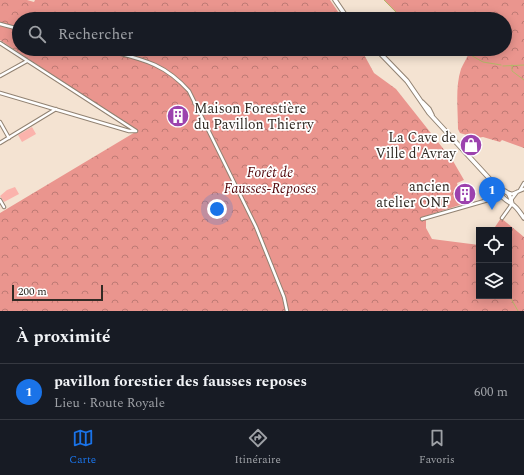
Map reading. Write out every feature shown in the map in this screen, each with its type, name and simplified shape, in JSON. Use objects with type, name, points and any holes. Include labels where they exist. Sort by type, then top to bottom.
[{"type":"main road","points":[[335,0],[343,12]]},
{"type":"main road","points":[[383,56],[407,81],[432,115],[499,189],[502,196],[508,202],[512,202]]},
{"type":"main road","points":[[499,189],[509,193],[512,202],[524,218]]},
{"type":"street","points":[[0,24],[12,27]]},
{"type":"street","points":[[0,42],[12,50]]},
{"type":"street","points":[[0,93],[136,132],[20,56]]},
{"type":"street","points":[[128,56],[150,62],[173,75],[189,91],[256,227],[282,291],[287,311]]},
{"type":"street","points":[[0,76],[27,61]]},
{"type":"street","points":[[0,143],[56,109]]},
{"type":"street","points":[[0,122],[9,138]]},
{"type":"street","points":[[502,218],[518,191],[524,184]]},
{"type":"street","points":[[509,193],[524,189]]},
{"type":"street","points":[[422,219],[502,196]]},
{"type":"street","points":[[0,200],[4,207]]},
{"type":"shaded area","points":[[32,127],[36,134],[22,142],[18,135]]},
{"type":"shaded area","points":[[15,187],[19,194],[4,202],[0,196],[7,190]]},
{"type":"green space","name":"Forêt de Fausses-Reposes","points":[[0,0],[27,0],[34,2],[35,0],[330,0],[338,12],[12,12],[12,48],[0,40]]},
{"type":"green space","points":[[384,0],[524,0],[524,148],[502,140],[500,142],[483,137],[477,138],[460,133],[458,129],[457,99],[461,69],[468,56],[512,56],[512,12],[395,12]]},
{"type":"green space","name":"Forêt de Fausses-Reposes","points":[[24,56],[365,56],[374,73],[396,89],[453,161],[464,180],[457,183],[463,204],[426,216],[426,228],[432,239],[476,245],[476,299],[512,299],[512,227],[524,237],[524,311],[0,311],[0,213],[137,131]]},
{"type":"green space","name":"Forêt de Fausses-Reposes","points":[[501,218],[512,227],[495,227]]},
{"type":"waterway","points":[[384,0],[396,12]]},
{"type":"waterway","points":[[472,56],[483,62],[501,65]]},
{"type":"waterway","points":[[512,65],[512,71],[524,80]]},
{"type":"waterway","points":[[503,66],[524,65]]},
{"type":"waterway","points":[[511,299],[518,311]]},
{"type":"place","name":"Maison Forestière du Pavillon Thierry","points":[[178,116]]},
{"type":"place","name":"La Cave de Ville d'Avray","points":[[471,145]]},
{"type":"place","name":"ancien atelier ONF","points":[[465,194]]},
{"type":"place","name":"pavillon forestier des fausses reposes","points":[[492,210]]}]
